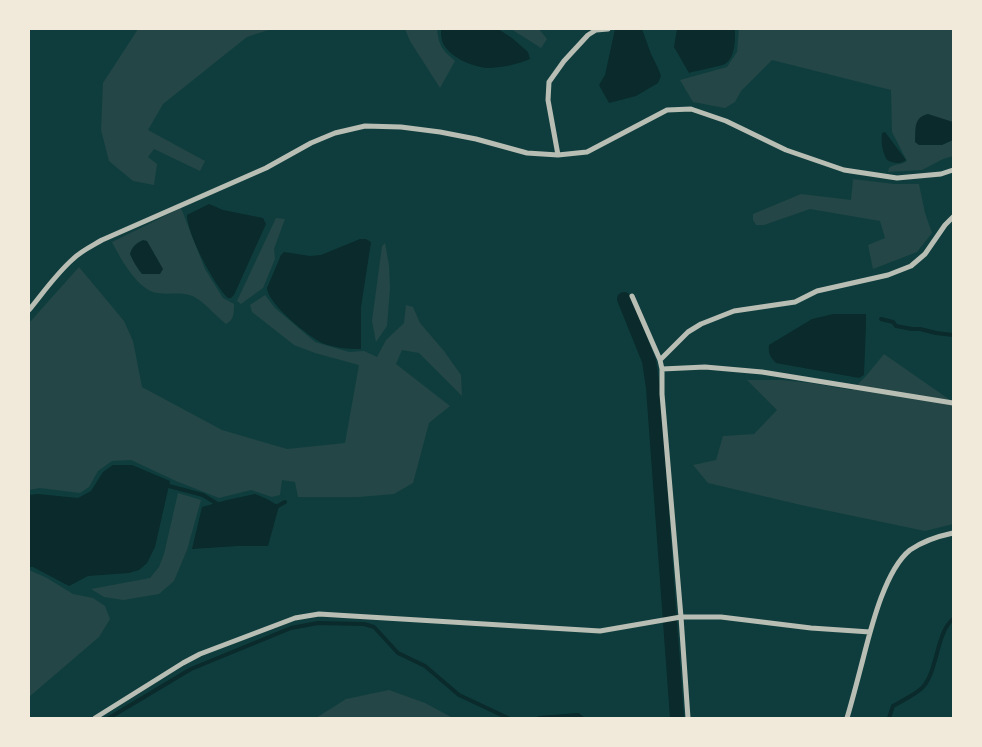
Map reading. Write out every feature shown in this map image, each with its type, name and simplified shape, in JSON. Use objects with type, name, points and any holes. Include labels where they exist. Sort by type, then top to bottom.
[{"type":"street","points":[[558,154],[548,100],[549,82],[564,61],[588,36],[596,30],[608,29]]},
{"type":"street","points":[[29,310],[61,271],[87,248],[266,168],[310,143],[335,133],[365,126],[401,127],[440,132],[476,139],[527,153],[558,154],[587,152],[667,110],[691,110],[726,121],[786,150],[844,170],[897,178],[942,174],[953,170]]},
{"type":"street","points":[[660,360],[688,332],[701,324],[726,314],[757,307],[795,302],[818,291],[888,275],[910,266],[925,254],[945,225],[953,217]]},
{"type":"street","points":[[632,296],[660,360],[662,369],[663,403],[688,718]]},
{"type":"street","points":[[662,369],[705,367],[762,372],[953,403]]},
{"type":"street","points":[[847,718],[870,632],[883,594],[896,568],[910,550],[926,541],[953,533]]},
{"type":"street","points":[[95,718],[200,654],[295,618],[319,614],[600,631],[681,618],[722,617],[812,628],[870,632]]},
{"type":"shaded area","points":[[138,29],[271,29],[247,37],[163,104],[148,130],[205,161],[200,171],[154,149],[148,157],[157,164],[154,185],[133,181],[109,161],[101,130],[103,83]]},
{"type":"shaded area","points":[[405,29],[437,29],[442,47],[455,61],[440,88],[410,41]]},
{"type":"shaded area","points":[[441,29],[498,29],[528,52],[530,59],[498,67],[475,66],[449,52],[442,41]]},
{"type":"shaded area","points":[[511,29],[539,29],[547,39],[541,48]]},
{"type":"shaded area","points":[[615,29],[642,29],[661,76],[658,83],[636,96],[609,103],[599,85],[605,75]]},
{"type":"shaded area","points":[[677,29],[735,29],[734,48],[729,61],[719,66],[689,73],[674,47]]},
{"type":"shaded area","points":[[739,29],[953,29],[953,156],[922,170],[888,172],[891,166],[907,161],[892,132],[891,90],[772,60],[741,91],[735,102],[725,108],[693,102],[680,80],[727,67],[737,52]]},
{"type":"shaded area","points":[[928,114],[953,122],[953,140],[942,145],[919,145],[915,142],[916,124],[920,118]]},
{"type":"shaded area","points":[[885,132],[906,160],[897,163],[887,160],[882,144],[882,133]]},
{"type":"shaded area","points":[[853,179],[894,184],[919,184],[925,213],[932,233],[917,252],[873,269],[868,245],[885,238],[880,221],[810,209],[764,225],[756,225],[753,220],[753,214],[801,194],[851,200]]},
{"type":"shaded area","points":[[209,204],[223,210],[263,218],[266,224],[231,298],[228,298],[222,291],[209,271],[196,246],[188,223],[187,215]]},
{"type":"shaded area","points":[[181,208],[205,269],[223,298],[234,304],[232,318],[226,324],[196,298],[182,294],[158,293],[144,287],[131,273],[112,242]]},
{"type":"shaded area","points":[[276,218],[285,219],[274,249],[275,259],[263,288],[241,304],[237,301]]},
{"type":"shaded area","points":[[360,239],[366,239],[371,242],[361,307],[361,349],[327,345],[316,340],[290,319],[274,302],[267,288],[284,252],[310,256],[321,255]]},
{"type":"shaded area","points":[[143,240],[147,241],[163,269],[160,274],[142,274],[132,259],[130,254],[132,249]]},
{"type":"shaded area","points":[[385,243],[389,265],[390,288],[387,326],[376,342],[372,321],[382,246]]},
{"type":"shaded area","points":[[79,267],[124,321],[133,341],[142,387],[222,430],[287,449],[345,443],[359,365],[294,345],[252,312],[250,305],[265,295],[275,308],[315,342],[349,352],[364,351],[377,357],[386,340],[404,323],[406,305],[413,307],[420,323],[444,351],[461,375],[462,396],[419,353],[402,350],[396,364],[450,406],[429,423],[413,483],[394,494],[359,497],[298,497],[295,482],[282,480],[280,495],[272,497],[251,490],[219,498],[131,460],[112,461],[98,471],[89,487],[80,493],[40,488],[29,490],[29,323]]},
{"type":"shaded area","points":[[833,314],[866,314],[864,375],[859,378],[776,363],[772,359],[769,353],[769,345],[812,319]]},
{"type":"shaded area","points":[[884,354],[953,401],[953,524],[925,531],[801,505],[708,483],[693,465],[716,460],[723,436],[754,434],[777,410],[747,380],[782,380],[852,390]]},
{"type":"shaded area","points":[[113,465],[132,465],[170,481],[155,547],[147,563],[139,570],[129,573],[88,576],[69,586],[33,567],[29,567],[29,495],[38,494],[78,498],[91,491],[103,472]]},
{"type":"shaded area","points":[[178,493],[201,500],[187,550],[174,581],[159,594],[123,600],[104,597],[91,589],[150,578],[159,567],[164,554]]},
{"type":"shaded area","points":[[255,494],[279,506],[268,546],[192,549],[202,507]]},
{"type":"shaded area","points":[[29,570],[47,578],[73,594],[93,598],[105,606],[110,619],[99,637],[29,697]]},
{"type":"shaded area","points":[[389,690],[425,703],[453,718],[316,718],[346,699]]},
{"type":"waterway","points":[[624,299],[649,361],[653,388],[677,718]]},
{"type":"waterway","points":[[881,319],[893,322],[896,326],[953,335]]},
{"type":"waterway","points":[[165,485],[203,495],[219,505]]},
{"type":"waterway","points":[[276,507],[285,502]]},
{"type":"waterway","points":[[889,718],[893,706],[917,692],[928,680],[943,633],[953,619]]},
{"type":"waterway","points":[[109,718],[191,669],[291,628],[318,623],[364,624],[374,627],[398,653],[425,666],[459,695],[508,718]]},
{"type":"waterway","points":[[539,718],[578,715],[582,718]]}]
